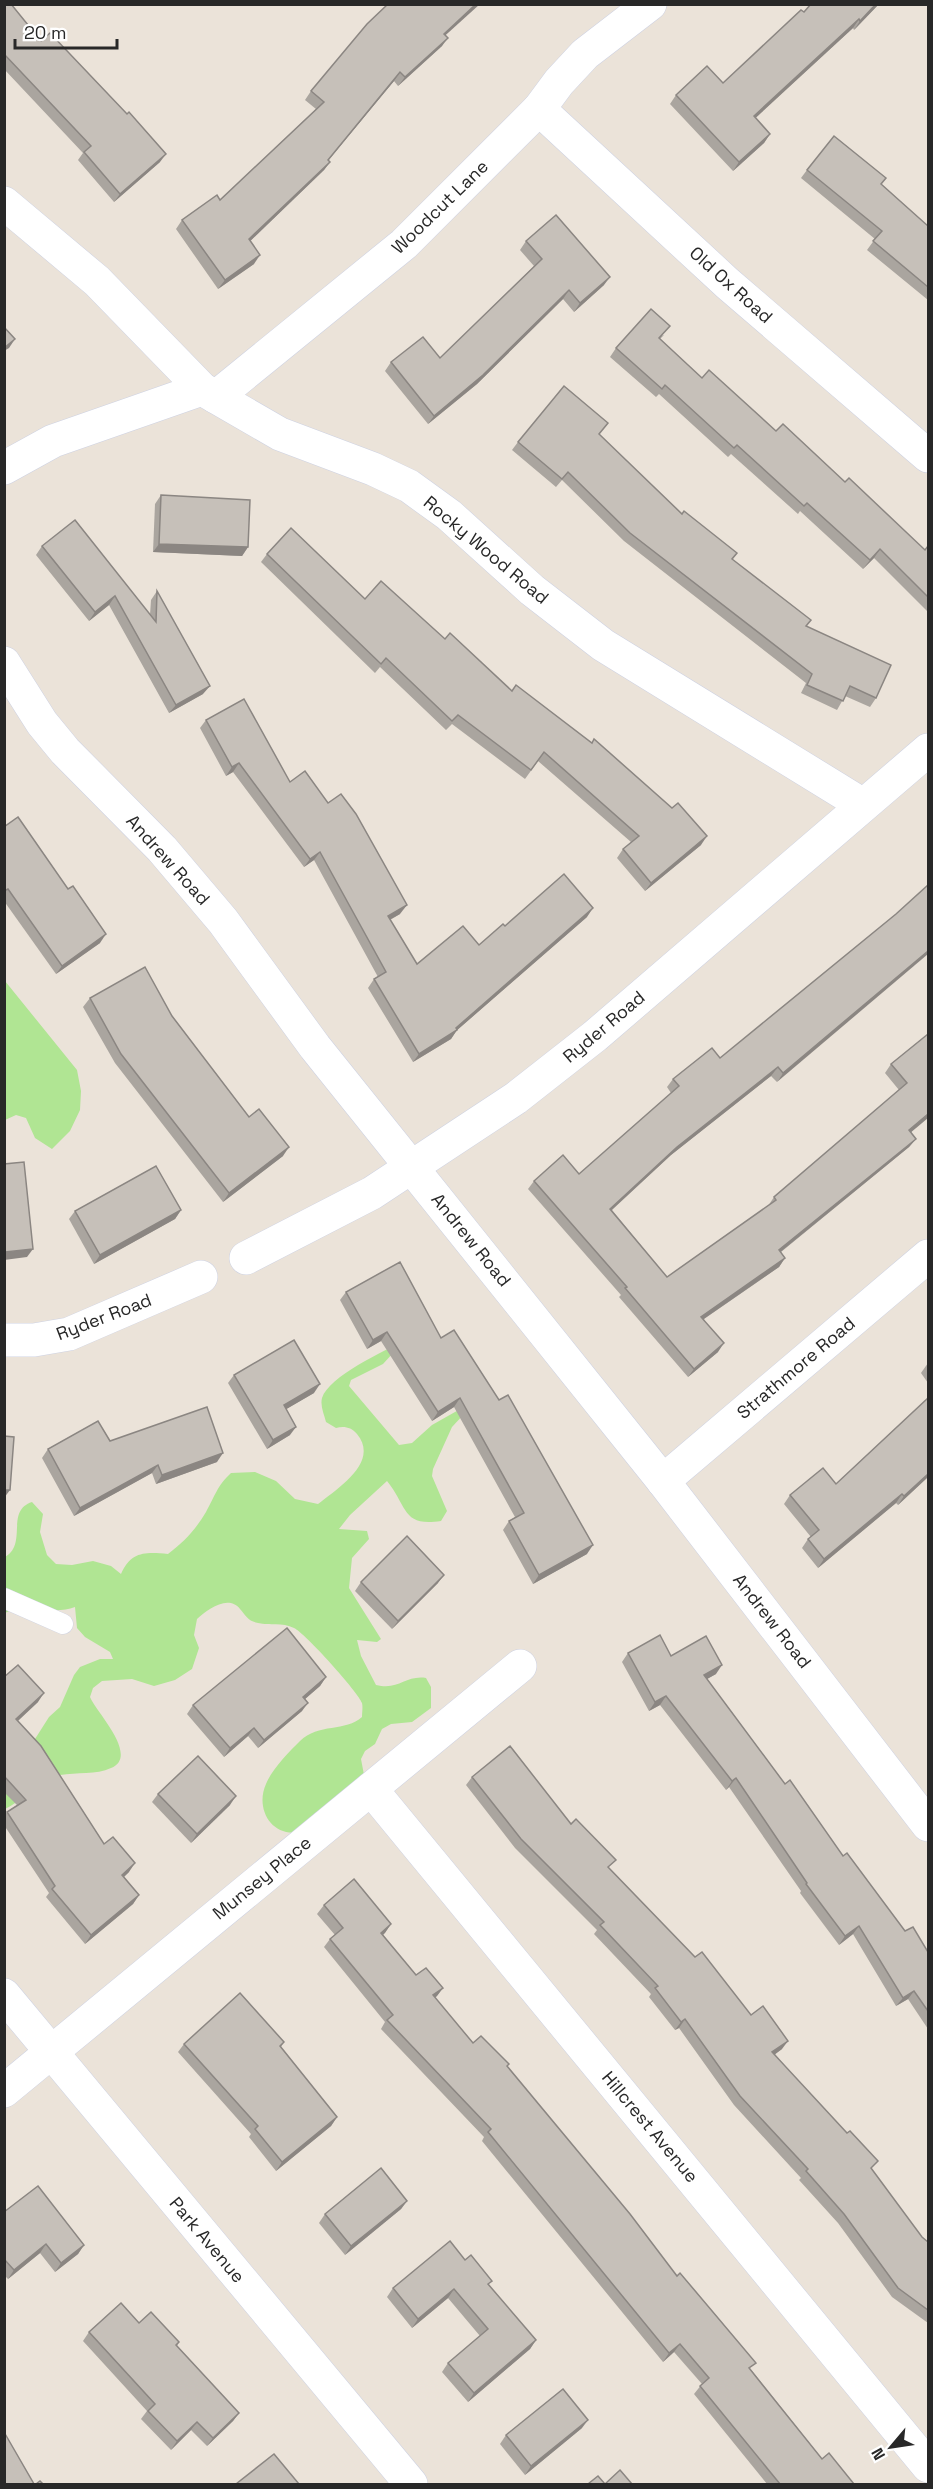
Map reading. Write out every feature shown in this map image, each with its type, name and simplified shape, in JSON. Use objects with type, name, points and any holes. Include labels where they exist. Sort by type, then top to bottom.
[{"type":"street","name":"Woodcut Lane","points":[[4,468],[53,441],[209,393],[404,244],[539,109],[559,82],[585,54],[650,4]]},
{"type":"street","name":"Old Ox Road","points":[[539,109],[727,283],[928,456]]},
{"type":"street","name":"Rocky Wood Road","points":[[4,202],[105,288],[209,393],[280,434],[373,469],[409,486],[449,515],[532,590],[603,645],[864,805]]},
{"type":"street","name":"Andrew Road","points":[[4,663],[48,730],[162,849],[223,921],[315,1047],[663,1481],[928,1825]]},
{"type":"street","name":"Ryder Road","points":[[246,1258],[339,1212],[516,1098],[595,1036],[928,750]]},
{"type":"street","name":"Strathmore Road","points":[[663,1481],[928,1256]]},
{"type":"street","name":"Ryder Road","points":[[4,1340],[34,1340],[69,1334],[201,1277]]},
{"type":"street","name":"Munsey Place","points":[[4,2091],[520,1666]]},
{"type":"street","name":"Hillcrest Avenue","points":[[371,1789],[928,2466]]},
{"type":"street","name":"Park Avenue","points":[[4,1995],[411,2484]]},
{"type":"lane","points":[[4,1598],[63,1624]]},
{"type":"green space","points":[[5,981],[77,1070],[81,1091],[80,1110],[70,1131],[52,1149],[35,1138],[26,1118],[16,1115],[5,1120]]},
{"type":"green space","points":[[404,1341],[383,1364],[351,1380],[349,1386],[399,1445],[412,1443],[432,1425],[478,1399],[452,1427],[433,1469],[432,1476],[447,1511],[441,1521],[428,1522],[412,1518],[387,1481],[350,1515],[339,1529],[367,1531],[369,1539],[352,1558],[349,1588],[381,1639],[377,1642],[357,1640],[361,1656],[376,1685],[391,1686],[413,1679],[426,1678],[431,1687],[431,1708],[412,1722],[391,1724],[382,1729],[375,1744],[365,1751],[361,1759],[368,1796],[323,1822],[299,1832],[280,1830],[268,1819],[264,1811],[263,1793],[272,1772],[281,1761],[307,1735],[355,1722],[362,1717],[362,1705],[359,1697],[342,1676],[300,1632],[285,1625],[255,1622],[235,1605],[224,1603],[197,1619],[194,1635],[199,1648],[192,1669],[175,1680],[154,1686],[132,1679],[102,1681],[93,1688],[90,1697],[119,1744],[121,1754],[119,1762],[99,1772],[52,1777],[5,1809],[5,1778],[21,1761],[49,1717],[60,1707],[74,1675],[80,1667],[100,1659],[113,1659],[110,1652],[85,1637],[77,1628],[75,1607],[57,1610],[21,1609],[5,1613],[5,1557],[12,1551],[15,1544],[18,1520],[24,1506],[32,1502],[43,1514],[40,1532],[47,1555],[56,1564],[72,1565],[93,1561],[111,1566],[121,1574],[134,1557],[146,1553],[168,1554],[179,1545],[198,1524],[219,1487],[231,1473],[255,1472],[276,1481],[295,1499],[318,1504],[354,1474],[363,1454],[363,1444],[355,1432],[347,1428],[336,1428],[326,1422],[322,1398],[335,1381],[346,1373]]},
{"type":"building","points":[[4,4],[11,4],[41,41],[50,33],[127,114],[129,112],[166,154],[120,194],[84,152],[91,146],[4,54]]},
{"type":"building","points":[[388,4],[476,4],[444,34],[448,38],[405,77],[400,72],[328,160],[330,162],[249,239],[260,255],[225,280],[182,220],[217,195],[220,200],[324,102],[311,91],[367,24]]},
{"type":"building","points":[[811,4],[876,4],[754,116],[770,134],[739,162],[676,95],[707,66],[723,83],[801,10],[804,12]]},
{"type":"building","points":[[834,136],[886,178],[881,184],[928,226],[928,287],[873,241],[882,231],[807,170]]},
{"type":"building","points":[[556,215],[610,277],[580,303],[569,290],[483,375],[434,416],[391,362],[423,337],[440,358],[542,259],[526,241]]},
{"type":"building","points":[[651,309],[670,326],[659,338],[702,378],[709,370],[776,431],[783,424],[845,482],[849,478],[925,550],[928,546],[928,597],[880,549],[870,560],[807,503],[804,506],[737,445],[734,448],[665,385],[662,389],[616,348]]},
{"type":"building","points":[[4,327],[15,339],[4,348]]},
{"type":"building","points":[[564,386],[608,423],[599,434],[682,514],[684,511],[737,553],[732,559],[811,620],[806,626],[891,665],[876,698],[850,686],[843,701],[807,685],[812,674],[630,533],[568,472],[562,479],[518,442]]},
{"type":"building","points":[[161,495],[250,500],[248,547],[159,544]]},
{"type":"building","points":[[75,520],[156,622],[157,591],[210,686],[176,705],[115,596],[95,612],[42,546]]},
{"type":"building","points":[[291,528],[365,599],[381,581],[445,639],[450,633],[512,691],[516,685],[592,743],[594,739],[672,808],[678,803],[707,836],[651,883],[623,849],[639,836],[544,752],[531,770],[458,715],[452,721],[386,658],[381,664],[267,554]]},
{"type":"building","points":[[244,699],[290,782],[305,771],[328,803],[341,794],[356,814],[407,905],[388,916],[417,964],[463,926],[479,945],[503,924],[505,926],[564,874],[593,908],[456,1028],[457,1030],[419,1054],[374,979],[386,972],[320,852],[310,859],[239,763],[232,767],[206,720]]},
{"type":"building","points":[[18,817],[68,889],[73,886],[106,934],[62,966],[8,889],[4,891],[4,827]]},
{"type":"building","points":[[928,885],[928,951],[783,1073],[778,1067],[677,1147],[610,1209],[667,1277],[776,1200],[774,1197],[907,1083],[891,1064],[928,1034],[928,1114],[909,1130],[916,1139],[779,1250],[785,1258],[701,1317],[724,1343],[694,1369],[625,1288],[627,1287],[534,1181],[563,1155],[579,1174],[679,1086],[673,1079],[712,1048],[720,1058],[896,914]]},
{"type":"building","points":[[145,967],[172,1016],[249,1117],[259,1109],[289,1147],[229,1193],[121,1054],[90,998]]},
{"type":"building","points":[[24,1162],[33,1249],[5,1252],[4,1164]]},
{"type":"building","points":[[156,1166],[181,1210],[100,1255],[75,1211]]},
{"type":"building","points":[[400,1262],[441,1338],[454,1330],[499,1400],[508,1395],[593,1545],[539,1575],[509,1521],[524,1513],[460,1398],[438,1412],[387,1332],[373,1340],[346,1292]]},
{"type":"building","points":[[294,1340],[320,1384],[284,1405],[296,1427],[273,1440],[234,1375]]},
{"type":"building","points":[[928,1398],[928,1474],[904,1496],[902,1494],[824,1559],[808,1539],[819,1530],[790,1495],[823,1468],[836,1484]]},
{"type":"building","points":[[207,1407],[223,1453],[162,1475],[158,1465],[80,1508],[48,1449],[98,1421],[110,1441]]},
{"type":"building","points":[[4,1436],[14,1437],[10,1490],[4,1490]]},
{"type":"building","points":[[407,1536],[444,1575],[398,1621],[361,1582]]},
{"type":"building","points":[[287,1628],[326,1677],[303,1697],[308,1703],[264,1740],[254,1728],[230,1748],[193,1705]]},
{"type":"building","points":[[660,1635],[671,1656],[706,1636],[722,1665],[704,1675],[785,1784],[790,1780],[843,1856],[847,1853],[905,1931],[913,1927],[928,1952],[928,2011],[914,1991],[903,1998],[859,1926],[845,1936],[806,1884],[736,1778],[732,1781],[666,1696],[655,1702],[628,1653]]},
{"type":"building","points":[[18,1665],[44,1693],[16,1719],[41,1746],[104,1844],[113,1837],[135,1863],[122,1875],[139,1895],[91,1935],[52,1889],[55,1886],[7,1812],[26,1800],[4,1776],[4,1677]]},
{"type":"building","points":[[510,1746],[571,1824],[576,1819],[616,1860],[608,1867],[695,1957],[702,1952],[751,2015],[763,2006],[788,2041],[772,2052],[847,2133],[850,2131],[878,2161],[871,2168],[928,2242],[928,2310],[898,2288],[844,2214],[806,2171],[808,2169],[740,2096],[685,2019],[681,2022],[655,1988],[658,1986],[600,1925],[604,1922],[521,1839],[472,1777]]},
{"type":"building","points":[[198,1756],[236,1796],[197,1834],[158,1794]]},
{"type":"building","points":[[354,1879],[391,1924],[381,1933],[416,1975],[426,1968],[443,1988],[433,1995],[473,2043],[481,2036],[509,2064],[507,2066],[630,2214],[677,2276],[680,2273],[756,2363],[749,2368],[822,2459],[829,2453],[854,2484],[780,2484],[700,2386],[709,2378],[680,2344],[669,2353],[488,2132],[491,2129],[387,2020],[393,2015],[330,1939],[343,1928],[324,1905]]},
{"type":"building","points":[[240,1993],[284,2042],[280,2046],[337,2117],[282,2162],[255,2129],[258,2126],[184,2044]]},
{"type":"building","points":[[381,2168],[407,2201],[351,2246],[325,2214]]},
{"type":"building","points":[[38,2186],[84,2245],[61,2263],[46,2244],[14,2270],[4,2259],[4,2212]]},
{"type":"building","points":[[450,2241],[465,2260],[471,2255],[492,2281],[488,2284],[536,2340],[474,2393],[448,2363],[488,2329],[454,2289],[418,2319],[393,2288]]},
{"type":"building","points":[[121,2303],[139,2323],[151,2312],[179,2342],[176,2345],[239,2413],[213,2438],[197,2422],[177,2441],[148,2411],[155,2404],[89,2332]]},
{"type":"building","points":[[563,2389],[588,2420],[531,2466],[506,2435]]},
{"type":"building","points":[[4,2432],[34,2484],[4,2484]]},
{"type":"building","points":[[274,2454],[299,2484],[236,2484]]},
{"type":"building","points":[[620,2470],[632,2484],[605,2484]]},
{"type":"building","points":[[598,2476],[605,2484],[588,2484]]}]
